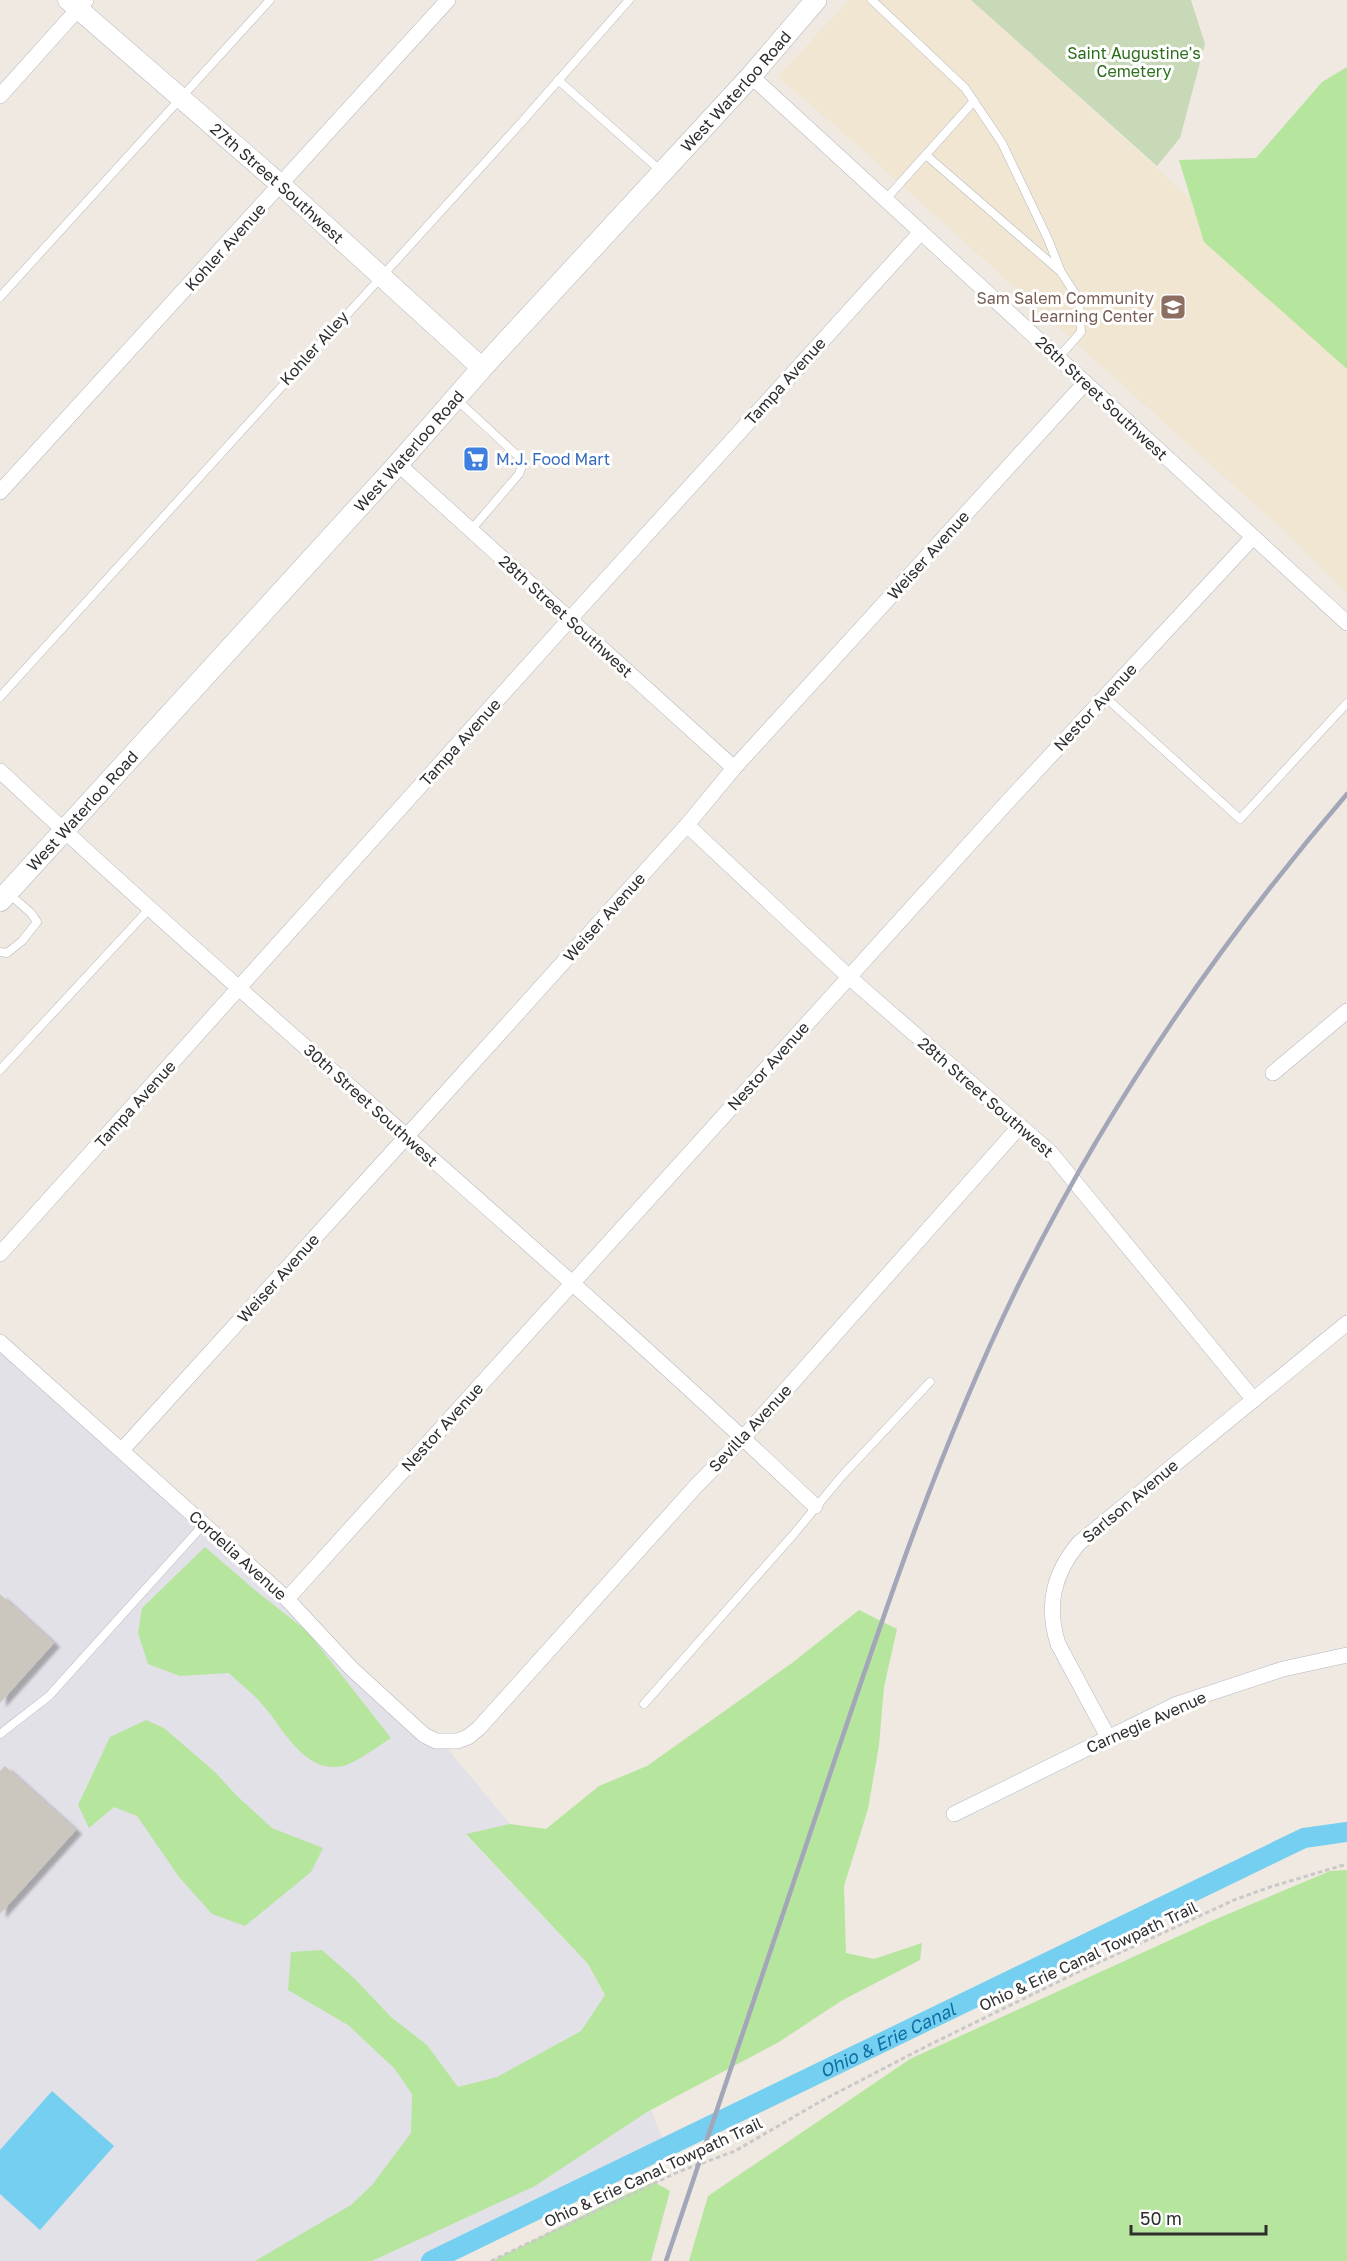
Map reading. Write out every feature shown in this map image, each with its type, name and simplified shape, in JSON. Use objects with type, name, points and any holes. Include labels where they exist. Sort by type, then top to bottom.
[{"type":"main road","name":"West Waterloo Road","points":[[4,897],[398,464],[482,368],[751,76],[816,0]]},
{"type":"street","name":"Kohler Avenue","points":[[0,492],[448,0]]},
{"type":"street","name":"27th Street Southwest","points":[[78,3],[482,368]]},
{"type":"street","points":[[0,96],[78,3]]},
{"type":"street","name":"26th Street Southwest","points":[[751,76],[1347,623]]},
{"type":"street","name":"Tampa Avenue","points":[[0,1254],[921,232]]},
{"type":"street","name":"Weiser Avenue","points":[[122,1450],[687,825],[734,768],[1085,383]]},
{"type":"street","name":"28th Street Southwest","points":[[398,464],[734,768]]},
{"type":"street","name":"Nestor Avenue","points":[[287,1599],[1104,696],[1252,537]]},
{"type":"street","name":"30th Street Southwest","points":[[0,771],[406,1137],[573,1283],[815,1506]]},
{"type":"street","name":"28th Street Southwest","points":[[687,825],[849,977],[1051,1153],[1254,1400]]},
{"type":"street","points":[[1273,1073],[1347,1011]]},
{"type":"street","name":"Sevilla Avenue","points":[[479,1728],[697,1485],[743,1438],[1020,1126]]},
{"type":"street","name":"Sarlson Avenue","points":[[1108,1737],[1058,1644],[1054,1630],[1052,1599],[1060,1569],[1079,1543],[1347,1323]]},
{"type":"street","name":"Cordelia Avenue","points":[[0,1342],[287,1599],[352,1669],[424,1735],[436,1742],[457,1741],[468,1737],[479,1728]]},
{"type":"street","name":"Carnegie Avenue","points":[[954,1814],[1177,1704],[1250,1678],[1347,1655]]},
{"type":"lane","points":[[0,297],[270,0]]},
{"type":"lane","name":"Kohler Alley","points":[[0,697],[629,0]]},
{"type":"lane","points":[[873,0],[965,88],[1002,143],[1048,239],[1061,272],[1079,300],[1082,332],[1059,357]]},
{"type":"lane","points":[[558,80],[662,172]]},
{"type":"lane","points":[[886,199],[974,101]]},
{"type":"lane","points":[[926,155],[1061,272]]},
{"type":"lane","points":[[455,398],[519,457],[522,466],[519,474],[471,530]]},
{"type":"lane","points":[[1104,696],[1240,819],[1347,703]]},
{"type":"lane","points":[[0,952],[7,954],[22,941],[37,922],[31,913],[4,897]]},
{"type":"lane","points":[[0,1070],[150,908]]},
{"type":"lane","points":[[644,1704],[793,1535],[815,1506],[930,1382]]},
{"type":"lane","points":[[0,1734],[49,1696],[204,1524]]},
{"type":"path","name":"Ohio & Erie Canal Towpath Trail","points":[[491,2261],[668,2177],[735,2151],[823,2100],[914,2052],[1076,1973],[1234,1900],[1347,1864]]},
{"type":"shaded area","name":"Sam Salem Community Learning Center","points":[[849,0],[971,0],[1347,340],[1347,594],[1284,531],[855,143],[778,77]]},
{"type":"shaded area","points":[[0,1342],[355,1672],[442,1742],[510,1824],[466,1835],[588,1964],[605,1995],[666,2147],[431,2261],[0,2261]]},
{"type":"green space","name":"Saint Augustine's Cemetery","points":[[971,0],[1191,0],[1205,44],[1180,138],[1157,166]]},
{"type":"green space","points":[[1347,67],[1347,369],[1204,242],[1179,160],[1256,158],[1322,82]]},
{"type":"green space","points":[[205,1547],[307,1631],[391,1738],[348,1765],[329,1767],[305,1756],[260,1702],[229,1673],[180,1676],[148,1664],[138,1633],[142,1608]]},
{"type":"green space","points":[[859,1610],[897,1629],[884,1687],[879,1745],[868,1809],[844,1886],[846,1953],[874,1959],[922,1943],[920,1960],[841,2001],[779,2042],[647,2112],[535,2186],[372,2261],[255,2261],[351,2205],[372,2185],[411,2133],[412,2094],[394,2068],[348,2025],[288,1990],[291,1952],[322,1950],[355,1979],[391,2017],[427,2045],[458,2087],[497,2077],[581,2031],[605,1995],[588,1964],[466,1834],[510,1824],[546,1829],[599,1786],[647,1766],[792,1663]]},
{"type":"green space","points":[[146,1720],[164,1728],[215,1772],[272,1828],[323,1848],[311,1872],[245,1926],[212,1914],[179,1877],[137,1816],[114,1807],[89,1828],[78,1805],[110,1737]]},
{"type":"green space","points":[[1347,1870],[1347,2261],[689,2261],[708,2196],[910,2059],[1214,1920],[1330,1871]]},
{"type":"green space","points":[[654,2182],[670,2191],[651,2261],[492,2261],[610,2202]]},
{"type":"water","points":[[52,2091],[114,2146],[40,2230],[0,2194],[0,2150]]},
{"type":"building","points":[[0,1594],[54,1643],[0,1703]]},
{"type":"building","points":[[5,1766],[76,1830],[0,1914],[0,1771]]},
{"type":"waterway","name":"Ohio & Erie Canal","points":[[431,2261],[1304,1838],[1347,1832]]},
{"type":"railway","points":[[666,2261],[888,1603],[935,1477],[987,1352],[1050,1224],[1125,1095],[1166,1032],[1253,910],[1347,794]]},
{"type":"place","name":"Sam Salem Community Learning Center","points":[[1173,307]]},
{"type":"place","name":"M.J. Food Mart","points":[[476,459]]}]
